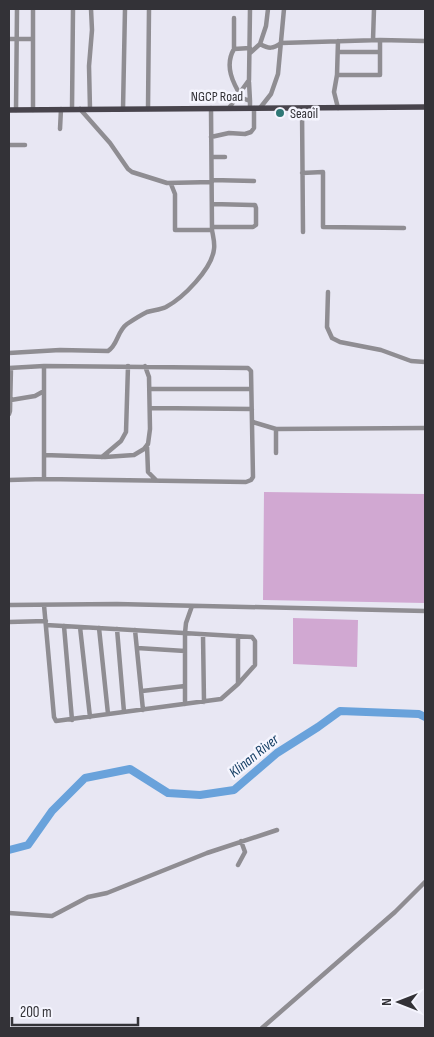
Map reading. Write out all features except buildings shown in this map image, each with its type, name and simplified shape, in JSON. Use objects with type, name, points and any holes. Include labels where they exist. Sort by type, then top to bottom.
[{"type":"main road","name":"NGCP Road","points":[[9,110],[229,108],[253,106],[302,108],[425,107]]},
{"type":"street","points":[[16,110],[17,9]]},
{"type":"street","points":[[32,110],[33,9]]},
{"type":"street","points":[[72,109],[73,9]]},
{"type":"street","points":[[90,9],[92,30],[90,109]]},
{"type":"street","points":[[124,109],[125,9]]},
{"type":"street","points":[[148,109],[150,9]]},
{"type":"street","points":[[212,138],[229,133],[245,134],[252,132],[254,128],[249,80],[250,9]]},
{"type":"street","points":[[234,49],[250,50],[260,44],[266,26],[268,9]]},
{"type":"street","points":[[253,106],[271,94],[274,87],[278,74],[284,9]]},
{"type":"street","points":[[373,40],[374,9]]},
{"type":"street","points":[[234,18],[234,49],[229,58],[229,69],[239,94],[253,106]]},
{"type":"street","points":[[9,40],[33,39]]},
{"type":"street","points":[[260,44],[268,48],[275,48],[280,43],[373,40],[425,41]]},
{"type":"street","points":[[337,75],[380,75],[380,40]]},
{"type":"street","points":[[338,42],[337,75],[334,92],[338,108]]},
{"type":"street","points":[[275,48],[280,53]]},
{"type":"street","points":[[338,52],[380,52]]},
{"type":"street","points":[[229,108],[249,80]]},
{"type":"street","points":[[9,354],[60,350],[103,352],[110,350],[120,331],[125,326],[146,313],[163,308],[174,302],[203,274],[214,253],[212,229],[211,108]]},
{"type":"street","points":[[302,108],[303,232]]},
{"type":"street","points":[[60,129],[62,109]]},
{"type":"street","points":[[80,109],[132,172],[171,184],[212,181],[254,181]]},
{"type":"street","points":[[9,145],[25,145]]},
{"type":"street","points":[[212,157],[226,157]]},
{"type":"street","points":[[302,173],[323,172],[323,227],[404,228]]},
{"type":"street","points":[[171,184],[175,194],[175,230],[253,228],[256,225],[255,205],[212,204]]},
{"type":"street","points":[[328,292],[327,327],[332,338],[340,342],[381,350],[411,361],[425,362]]},
{"type":"street","points":[[44,366],[44,480]]},
{"type":"street","points":[[9,414],[11,400],[10,368],[44,366],[248,368],[250,371],[254,470],[251,480],[246,482],[9,480]]},
{"type":"street","points":[[101,457],[120,441],[126,432],[128,366]]},
{"type":"street","points":[[145,366],[149,377],[150,389],[149,439],[147,445],[148,472],[156,480]]},
{"type":"street","points":[[150,389],[251,389]]},
{"type":"street","points":[[11,400],[35,396],[44,391]]},
{"type":"street","points":[[150,408],[252,408]]},
{"type":"street","points":[[252,422],[276,429],[425,428]]},
{"type":"street","points":[[276,429],[276,453]]},
{"type":"street","points":[[44,454],[101,457],[134,455],[147,445]]},
{"type":"street","points":[[9,605],[117,604],[425,611]]},
{"type":"street","points":[[9,622],[46,623],[64,626],[252,637],[255,641],[254,666],[221,699],[60,722],[56,721],[54,717],[46,623],[44,605]]},
{"type":"street","points":[[186,704],[185,633],[186,623],[192,606]]},
{"type":"street","points":[[64,626],[72,720]]},
{"type":"street","points":[[80,627],[90,717]]},
{"type":"street","points":[[99,628],[108,714]]},
{"type":"street","points":[[117,629],[124,712]]},
{"type":"street","points":[[136,630],[143,710]]},
{"type":"street","points":[[203,634],[204,702]]},
{"type":"street","points":[[238,636],[238,684]]},
{"type":"street","points":[[137,648],[185,652]]},
{"type":"street","points":[[142,691],[185,686]]},
{"type":"street","points":[[9,913],[52,916],[88,897],[107,893],[208,853],[276,830]]},
{"type":"street","points":[[238,865],[245,852],[241,842]]},
{"type":"street","points":[[262,1028],[395,912],[425,882]]},
{"type":"shaded area","points":[[264,492],[425,494],[425,603],[263,600]]},
{"type":"shaded area","points":[[293,618],[358,620],[357,667],[293,664]]},
{"type":"waterway","name":"Klinan River","points":[[9,850],[28,845],[52,811],[85,778],[130,769],[168,793],[200,795],[234,790],[277,753],[340,711],[419,714],[425,717]]},
{"type":"place","name":"Seaoil","points":[[280,113]]}]
